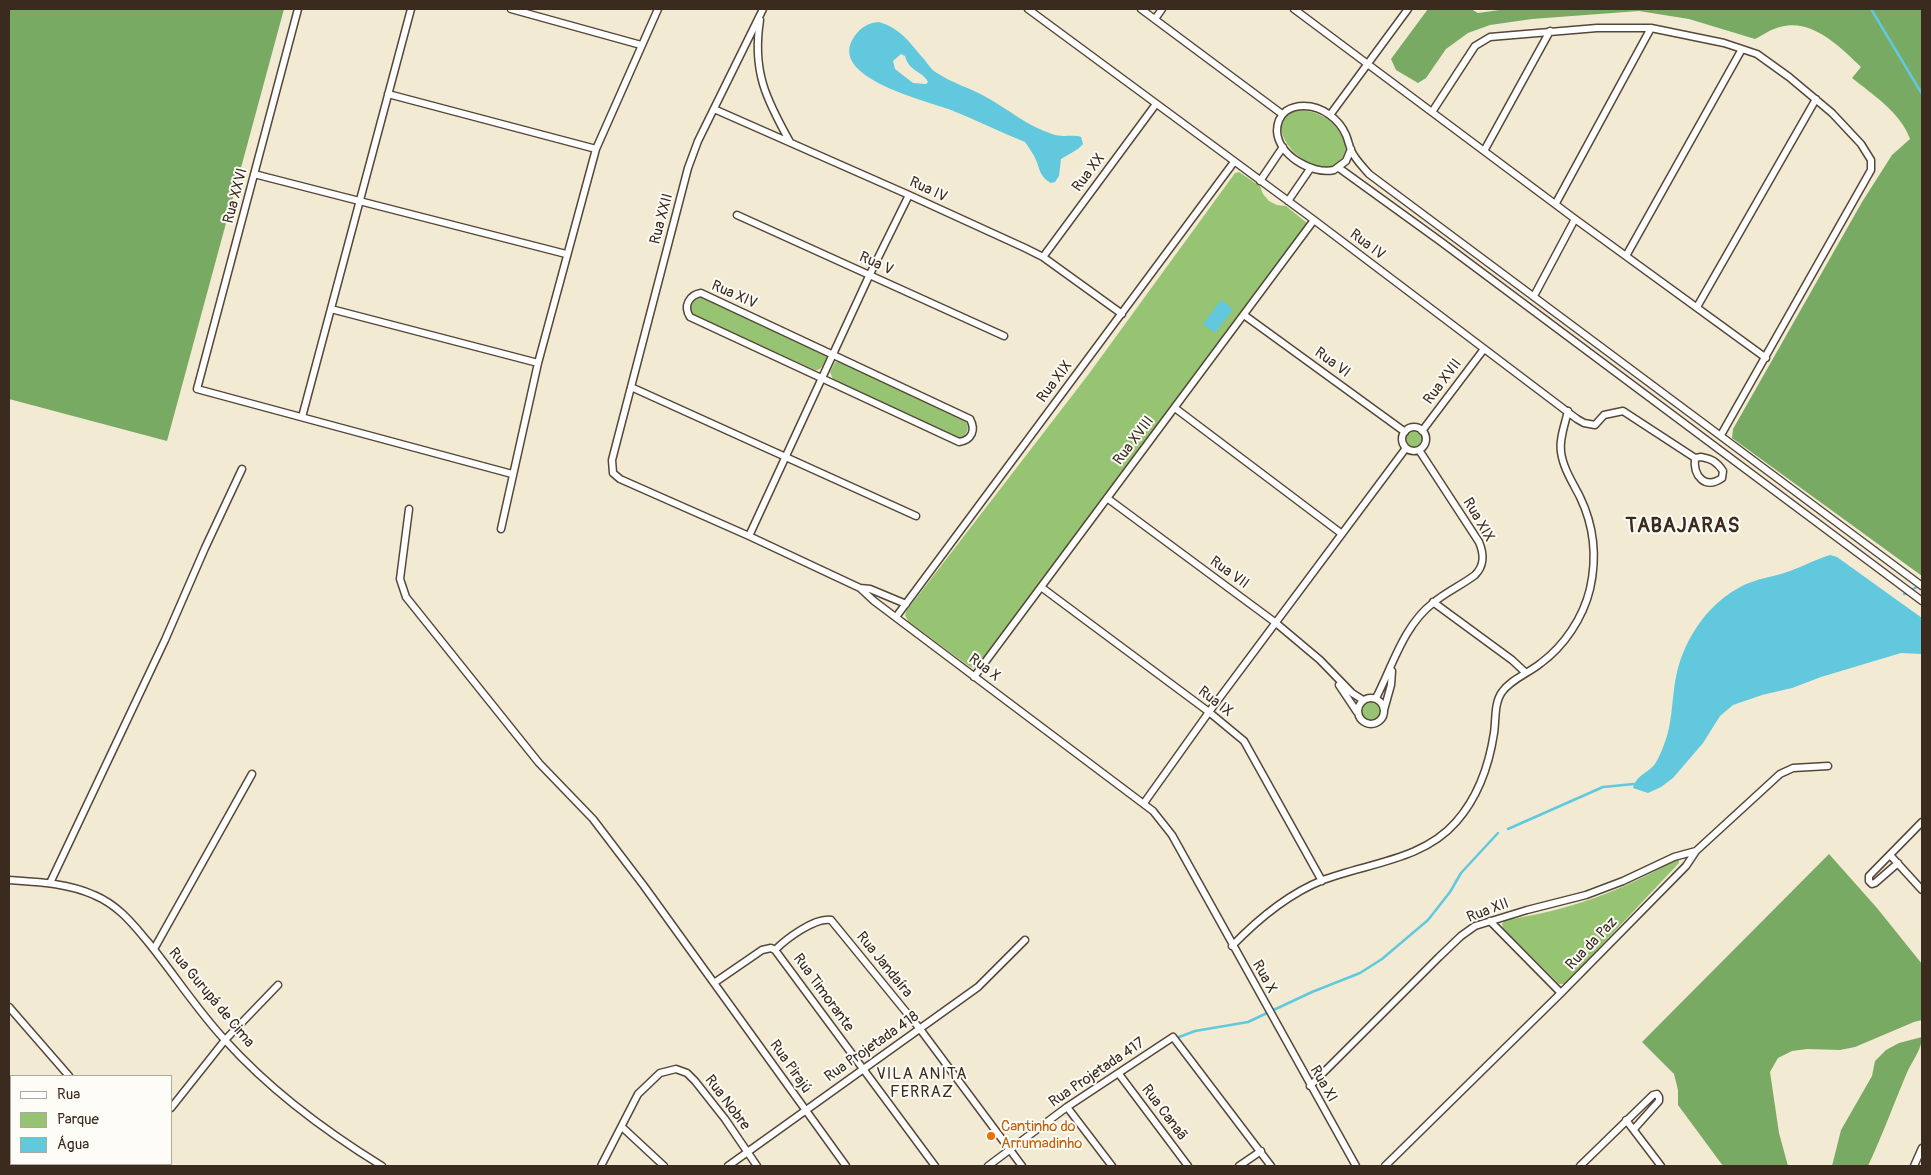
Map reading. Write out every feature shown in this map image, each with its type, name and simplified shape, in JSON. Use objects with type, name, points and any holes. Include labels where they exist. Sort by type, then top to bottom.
[{"type":"street","name":"Rua XXVI","points":[[298,9],[197,389],[302,417]]},
{"type":"street","points":[[411,9],[302,417],[512,474]]},
{"type":"street","points":[[511,9],[641,45]]},
{"type":"street","points":[[501,529],[538,363],[596,149],[658,9]]},
{"type":"street","name":"Rua IV","points":[[1028,9],[1314,220],[1579,420],[1595,425],[1604,415],[1623,411],[1695,458]]},
{"type":"street","points":[[1140,9],[1282,114]]},
{"type":"street","points":[[1154,19],[1162,9]]},
{"type":"street","points":[[1294,9],[1575,219],[1766,358]]},
{"type":"street","points":[[1330,115],[1408,9]]},
{"type":"street","points":[[762,11],[757,40],[757,55],[764,89],[790,142]]},
{"type":"street","name":"Rua XXII","points":[[616,446],[688,168],[698,142],[762,11]]},
{"type":"street","points":[[1432,112],[1475,46],[1490,37],[1597,28],[1651,28],[1724,42],[1757,54],[1816,99],[1861,144],[1871,160],[1871,170],[1722,435]]},
{"type":"street","points":[[1556,203],[1651,28]]},
{"type":"street","points":[[1484,151],[1550,31]]},
{"type":"street","points":[[1626,256],[1742,49]]},
{"type":"street","points":[[388,94],[596,149]]},
{"type":"street","points":[[1696,307],[1816,99]]},
{"type":"street","name":"Rua XX","points":[[1043,257],[1156,104]]},
{"type":"street","points":[[1350,150],[1346,160],[1339,168],[1329,171],[1310,169],[1283,147],[1277,131],[1282,114],[1290,108],[1310,106],[1330,115],[1342,129],[1350,150],[1369,174],[1722,435],[1922,586]]},
{"type":"street","name":"Rua IV","points":[[714,109],[909,195],[1043,257],[1122,314]]},
{"type":"street","points":[[1260,181],[1283,147]]},
{"type":"street","name":"Rua XIX","points":[[896,617],[1234,162]]},
{"type":"street","points":[[1339,168],[1440,241],[1922,601]]},
{"type":"street","points":[[1288,201],[1310,169]]},
{"type":"street","points":[[254,174],[566,254]]},
{"type":"street","points":[[750,536],[832,354],[909,195]]},
{"type":"street","name":"Rua V","points":[[737,215],[1004,336]]},
{"type":"street","points":[[1534,296],[1575,219]]},
{"type":"street","name":"Rua XVIII","points":[[974,677],[1314,220]]},
{"type":"street","name":"Rua XIV","points":[[701,293],[970,419],[974,429],[972,434],[964,441],[959,442],[821,378],[690,317],[687,312],[688,301],[691,297],[701,293]]},
{"type":"street","points":[[331,309],[538,363]]},
{"type":"street","name":"Rua VI","points":[[1244,314],[1405,432]]},
{"type":"street","name":"Rua XVII","points":[[1419,450],[1426,441],[1422,430],[1484,349]]},
{"type":"street","points":[[631,387],[916,516]]},
{"type":"street","points":[[1175,408],[1342,534]]},
{"type":"street","points":[[1232,946],[1255,922],[1282,902],[1322,880],[1415,852],[1433,841],[1456,823],[1473,798],[1488,767],[1499,698],[1504,689],[1541,664],[1553,653],[1568,635],[1588,598],[1594,558],[1591,529],[1581,500],[1564,464],[1561,451],[1568,411]]},
{"type":"street","points":[[1419,450],[1412,451],[1406,448],[1402,438],[1405,432],[1412,428],[1422,430]]},
{"type":"street","points":[[1706,440],[1714,430]]},
{"type":"street","name":"Rua X","points":[[616,446],[611,467],[616,476],[860,588],[867,596],[974,677],[1144,802],[1172,835],[1268,1011]]},
{"type":"street","points":[[1144,802],[1208,712],[1406,448]]},
{"type":"street","name":"Rua XIX","points":[[1376,698],[1409,629],[1433,602],[1478,572],[1483,556],[1480,542],[1419,450]]},
{"type":"street","points":[[1735,461],[1742,451]]},
{"type":"street","points":[[1701,456],[1717,462],[1723,471],[1722,478],[1714,483],[1707,483],[1698,476],[1694,466],[1695,458],[1701,456]]},
{"type":"street","points":[[50,883],[157,658],[242,469]]},
{"type":"street","name":"Rua VII","points":[[1107,498],[1276,623],[1320,660],[1332,673]]},
{"type":"street","name":"Rua Pirajú","points":[[409,509],[400,579],[406,598],[539,763],[594,819],[846,1166]]},
{"type":"street","name":"Rua IX","points":[[1041,587],[1244,741],[1322,880]]},
{"type":"street","points":[[860,588],[906,604]]},
{"type":"street","points":[[1433,602],[1512,660],[1526,673]]},
{"type":"street","name":"Rua XIX","points":[[1384,711],[1391,685],[1393,665]]},
{"type":"street","points":[[1332,673],[1352,693],[1363,700]]},
{"type":"street","points":[[1332,673],[1363,722],[1372,724],[1381,719],[1384,711],[1382,703],[1376,698],[1369,697],[1359,705],[1358,712]]},
{"type":"street","name":"Rua da Paz","points":[[1385,1166],[1561,993],[1686,866],[1696,851],[1780,774],[1793,768],[1828,766]]},
{"type":"street","points":[[154,949],[252,774]]},
{"type":"street","points":[[1898,863],[1875,883],[1870,883],[1869,876],[1922,822]]},
{"type":"street","name":"Rua XII","points":[[1310,1086],[1461,936],[1475,926],[1586,895],[1623,881],[1674,857],[1696,851]]},
{"type":"street","points":[[1890,855],[1922,890]]},
{"type":"street","name":"Rua Gurupá de Cima","points":[[9,880],[50,883],[81,890],[104,900],[127,917],[225,1040],[312,1120],[382,1166]]},
{"type":"street","name":"Rua Jandaíra","points":[[775,950],[782,943],[814,923],[826,919],[834,923],[920,1029],[1022,1166]]},
{"type":"street","points":[[1490,921],[1561,993]]},
{"type":"street","name":"Rua Projetada 418","points":[[728,1166],[978,987],[1025,940]]},
{"type":"street","points":[[714,983],[762,950],[771,948],[775,950]]},
{"type":"street","name":"Rua Timorante","points":[[775,950],[935,1166]]},
{"type":"street","points":[[172,1107],[225,1040],[278,985]]},
{"type":"street","points":[[9,1007],[68,1075]]},
{"type":"street","name":"Rua XI","points":[[1268,1011],[1356,1166]]},
{"type":"street","name":"Rua Projetada 417","points":[[988,1166],[1011,1151],[1067,1107],[1173,1037],[1261,1151]]},
{"type":"street","name":"Rua Nobre","points":[[601,1166],[634,1101],[645,1086],[660,1073],[676,1069],[687,1073],[695,1081],[725,1119],[757,1166]]},
{"type":"street","name":"Rua Canaã","points":[[1119,1074],[1188,1166]]},
{"type":"street","points":[[1580,1166],[1653,1095],[1659,1096],[1659,1101],[1634,1129]]},
{"type":"street","points":[[1067,1107],[1112,1166]]},
{"type":"street","points":[[1626,1120],[1661,1166]]},
{"type":"street","points":[[622,1126],[664,1166]]},
{"type":"street","points":[[1914,1166],[1920,1158],[1922,1148]]},
{"type":"street","points":[[1239,1166],[1261,1151],[1271,1166]]},
{"type":"green space","points":[[9,9],[284,9],[167,441],[9,399]]},
{"type":"green space","points":[[1428,9],[1471,9],[1478,13],[1507,9],[1922,9],[1922,576],[1732,438],[1733,429],[1862,202],[1892,155],[1910,139],[1893,112],[1852,78],[1861,67],[1825,36],[1803,27],[1792,25],[1780,27],[1755,39],[1689,19],[1639,11],[1532,19],[1490,25],[1468,33],[1446,49],[1426,78],[1418,83],[1396,70],[1391,59]]},
{"type":"green space","points":[[1298,110],[1322,116],[1335,126],[1344,140],[1346,149],[1337,163],[1325,167],[1311,164],[1297,155],[1286,142],[1281,129],[1285,118]]},
{"type":"green space","points":[[1239,172],[1260,186],[1263,194],[1269,201],[1277,205],[1286,206],[1307,223],[1306,227],[978,668],[970,667],[908,621],[905,615],[907,610],[1088,375],[1235,173]]},
{"type":"green space","points":[[701,297],[824,350],[827,357],[822,367],[815,370],[694,315],[691,309],[692,303],[695,299]]},
{"type":"green space","points":[[839,360],[965,420],[968,426],[966,434],[957,438],[833,379],[830,372],[835,362]]},
{"type":"green space","points":[[1414,429],[1421,432],[1424,439],[1421,446],[1414,449],[1407,446],[1404,439],[1407,432]]},
{"type":"green space","points":[[1371,700],[1379,703],[1382,711],[1379,719],[1371,722],[1363,719],[1360,711],[1363,703]]},
{"type":"green space","points":[[1829,854],[1877,908],[1922,964],[1922,1020],[1855,1047],[1840,1050],[1807,1049],[1792,1051],[1778,1058],[1770,1072],[1779,1133],[1788,1166],[1723,1166],[1678,1105],[1678,1090],[1674,1074],[1642,1042]]},
{"type":"green space","points":[[1676,859],[1679,860],[1679,863],[1565,984],[1559,984],[1503,928],[1502,924],[1505,920],[1550,911],[1594,898],[1636,881]]},
{"type":"green space","points":[[1922,1037],[1922,1042],[1868,1166],[1832,1166],[1841,1130],[1872,1076],[1875,1061],[1886,1050],[1899,1043]]},
{"type":"water","points":[[879,22],[898,31],[933,70],[943,77],[986,97],[1043,131],[1056,135],[1081,137],[1083,144],[1061,159],[1059,176],[1055,182],[1051,183],[1042,176],[1035,157],[1025,142],[951,110],[903,94],[866,76],[854,64],[849,52],[854,37],[862,28]],"holes":[[[901,54],[905,56],[910,65],[926,78],[928,82],[926,84],[913,83],[895,69],[893,61]]]},
{"type":"water","points":[[1221,300],[1233,309],[1215,333],[1203,324]]},
{"type":"water","points":[[1830,555],[1837,557],[1922,618],[1922,654],[1901,653],[1733,705],[1720,716],[1703,743],[1673,778],[1661,787],[1648,793],[1633,788],[1640,777],[1655,764],[1660,754],[1669,728],[1675,680],[1681,659],[1686,646],[1701,621],[1720,601],[1744,585],[1790,571]]},
{"type":"waterway","points":[[1871,9],[1922,94]]},
{"type":"waterway","points":[[1913,589],[1917,587]]},
{"type":"waterway","points":[[1508,829],[1603,787],[1634,784]]},
{"type":"waterway","points":[[1179,1037],[1195,1031],[1248,1022],[1312,992],[1360,973],[1382,959],[1428,920],[1450,892],[1461,873],[1498,833]]},
{"type":"place","name":"Cantinho do Arrumadinho","points":[[991,1136]]},
{"type":"district","name":"TABAJARAS","points":[[1683,527]]},
{"type":"district","name":"VILA ANITA FERRAZ","points":[[922,1084]]}]
